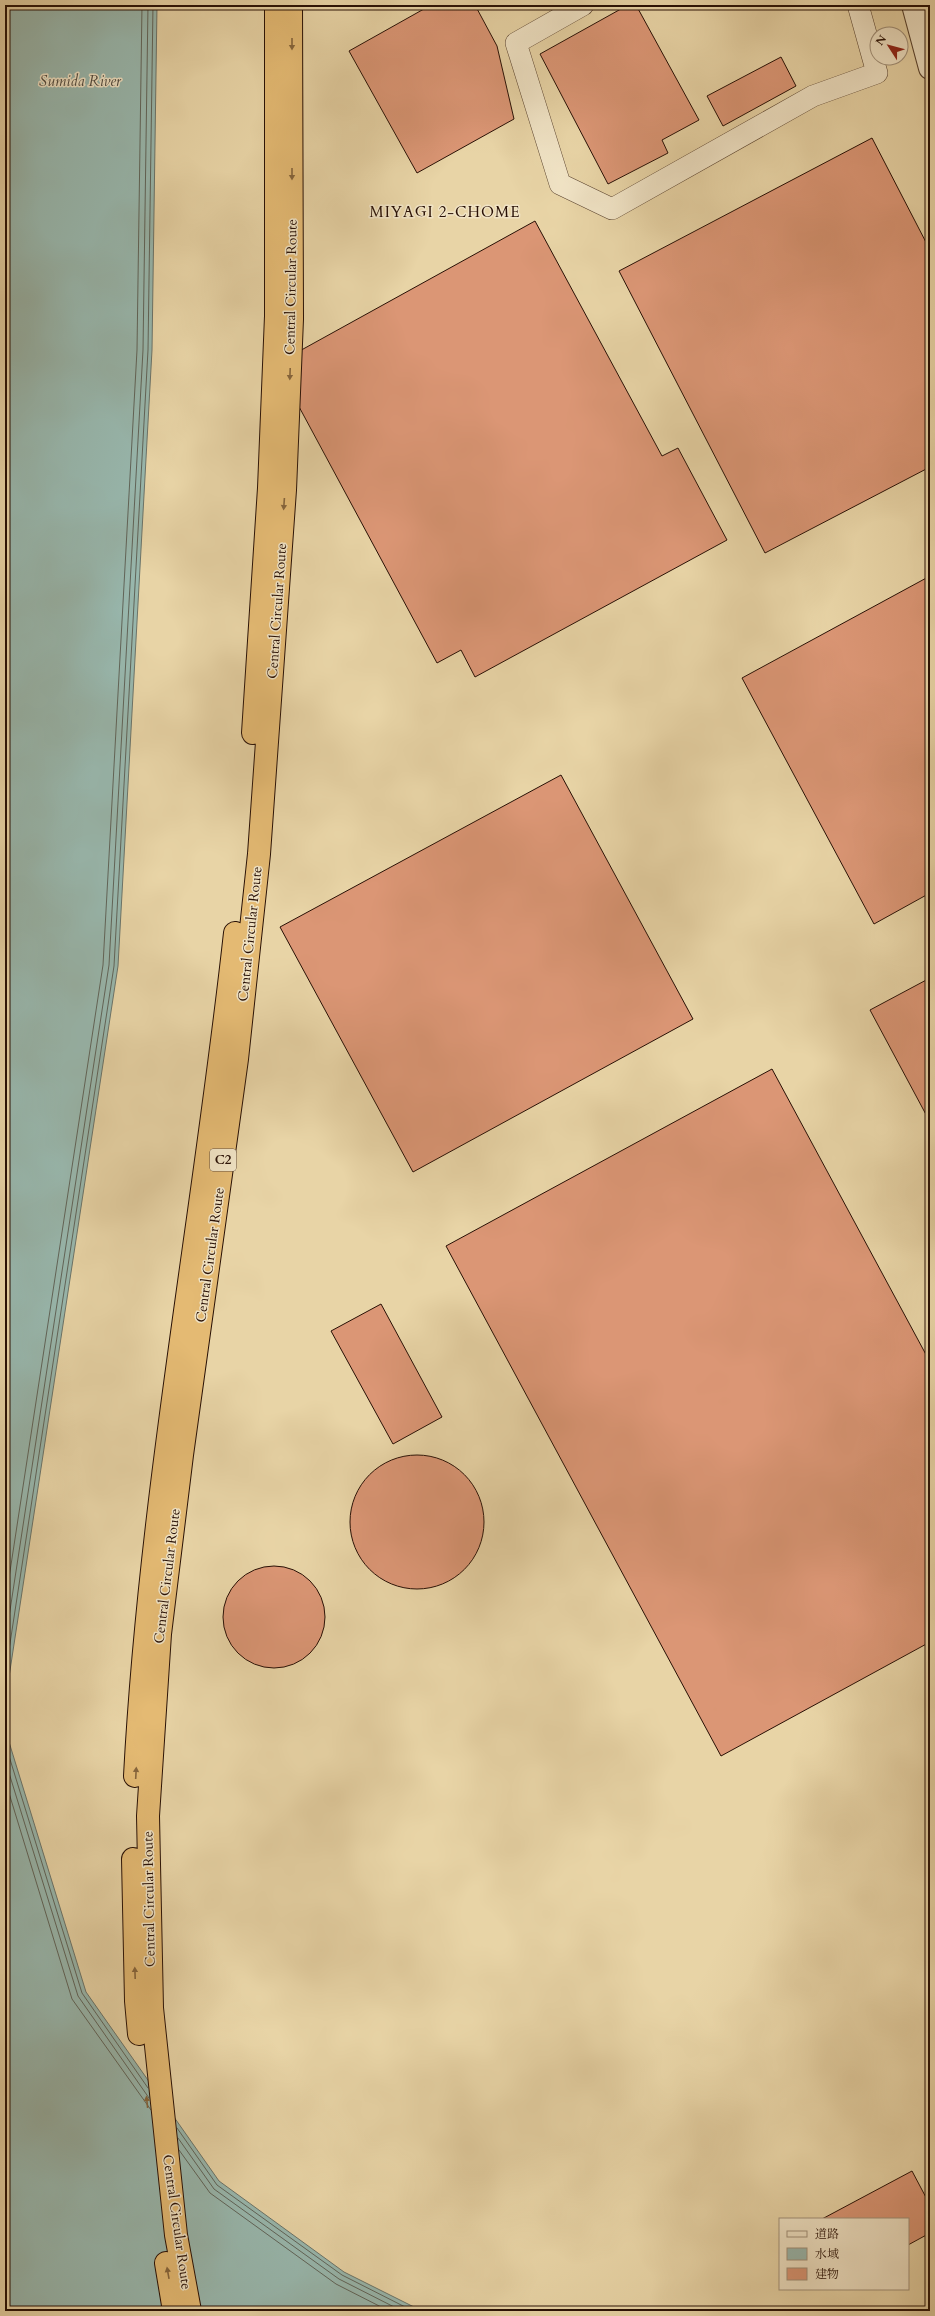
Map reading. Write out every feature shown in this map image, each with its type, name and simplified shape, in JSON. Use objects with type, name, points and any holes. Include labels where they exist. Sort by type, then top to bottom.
[{"type":"highway","name":"Central Circular Route","points":[[174,2311],[161,2233],[136,2001],[133,1817],[145,1627],[162,1473],[221,1063],[244,854],[268,503],[276,316],[276,5]]},
{"type":"highway","name":"Central Circular Route","points":[[190,2311],[176,2236],[152,2008],[148,1816],[160,1634],[182,1455],[237,1059],[259,847],[285,490],[292,319],[291,5]]},
{"type":"street","points":[[913,5],[930,68]]},
{"type":"lane","points":[[583,5],[516,44],[560,184],[612,209],[814,96],[877,74],[858,5]]},
{"type":"water","name":"Sumida River","points":[[5,5],[157,5],[152,350],[118,966],[5,1703]]},
{"type":"water","points":[[5,1729],[86,1992],[219,2181],[344,2272],[422,2311],[5,2311]]},
{"type":"building","points":[[431,5],[475,5],[497,46],[514,119],[417,173],[349,51]]},
{"type":"building","points":[[628,5],[636,5],[699,120],[662,140],[668,153],[608,184],[540,54]]},
{"type":"building","points":[[781,57],[796,86],[723,126],[707,96]]},
{"type":"building","points":[[872,138],[930,250],[930,467],[765,553],[619,271]]},
{"type":"building","points":[[535,221],[662,456],[678,448],[727,540],[475,677],[461,650],[437,663],[276,364]]},
{"type":"building","points":[[930,576],[930,893],[874,924],[742,678]]},
{"type":"building","points":[[561,775],[693,1019],[413,1172],[280,927]]},
{"type":"building","points":[[930,978],[930,1122],[870,1010]]},
{"type":"building","points":[[772,1069],[930,1362],[930,1642],[721,1756],[446,1246]]},
{"type":"building","points":[[381,1304],[442,1417],[393,1444],[331,1331]]},
{"type":"building","points":[[424,1455],[449,1463],[460,1470],[469,1479],[479,1496],[483,1509],[483,1535],[479,1548],[469,1565],[460,1574],[443,1584],[430,1588],[410,1589],[385,1581],[374,1574],[365,1565],[355,1548],[351,1535],[350,1515],[358,1490],[365,1479],[374,1470],[391,1460],[404,1456]]},
{"type":"building","points":[[274,1566],[294,1570],[310,1581],[321,1597],[325,1617],[321,1637],[310,1653],[294,1664],[274,1668],[254,1664],[238,1653],[227,1637],[223,1617],[227,1597],[238,1581],[254,1570]]},
{"type":"building","points":[[912,2171],[930,2205],[930,2233],[909,2244],[909,2218],[824,2218]]},
{"type":"district","name":"MIYAGI 2-CHOME","points":[[445,212]]}]
